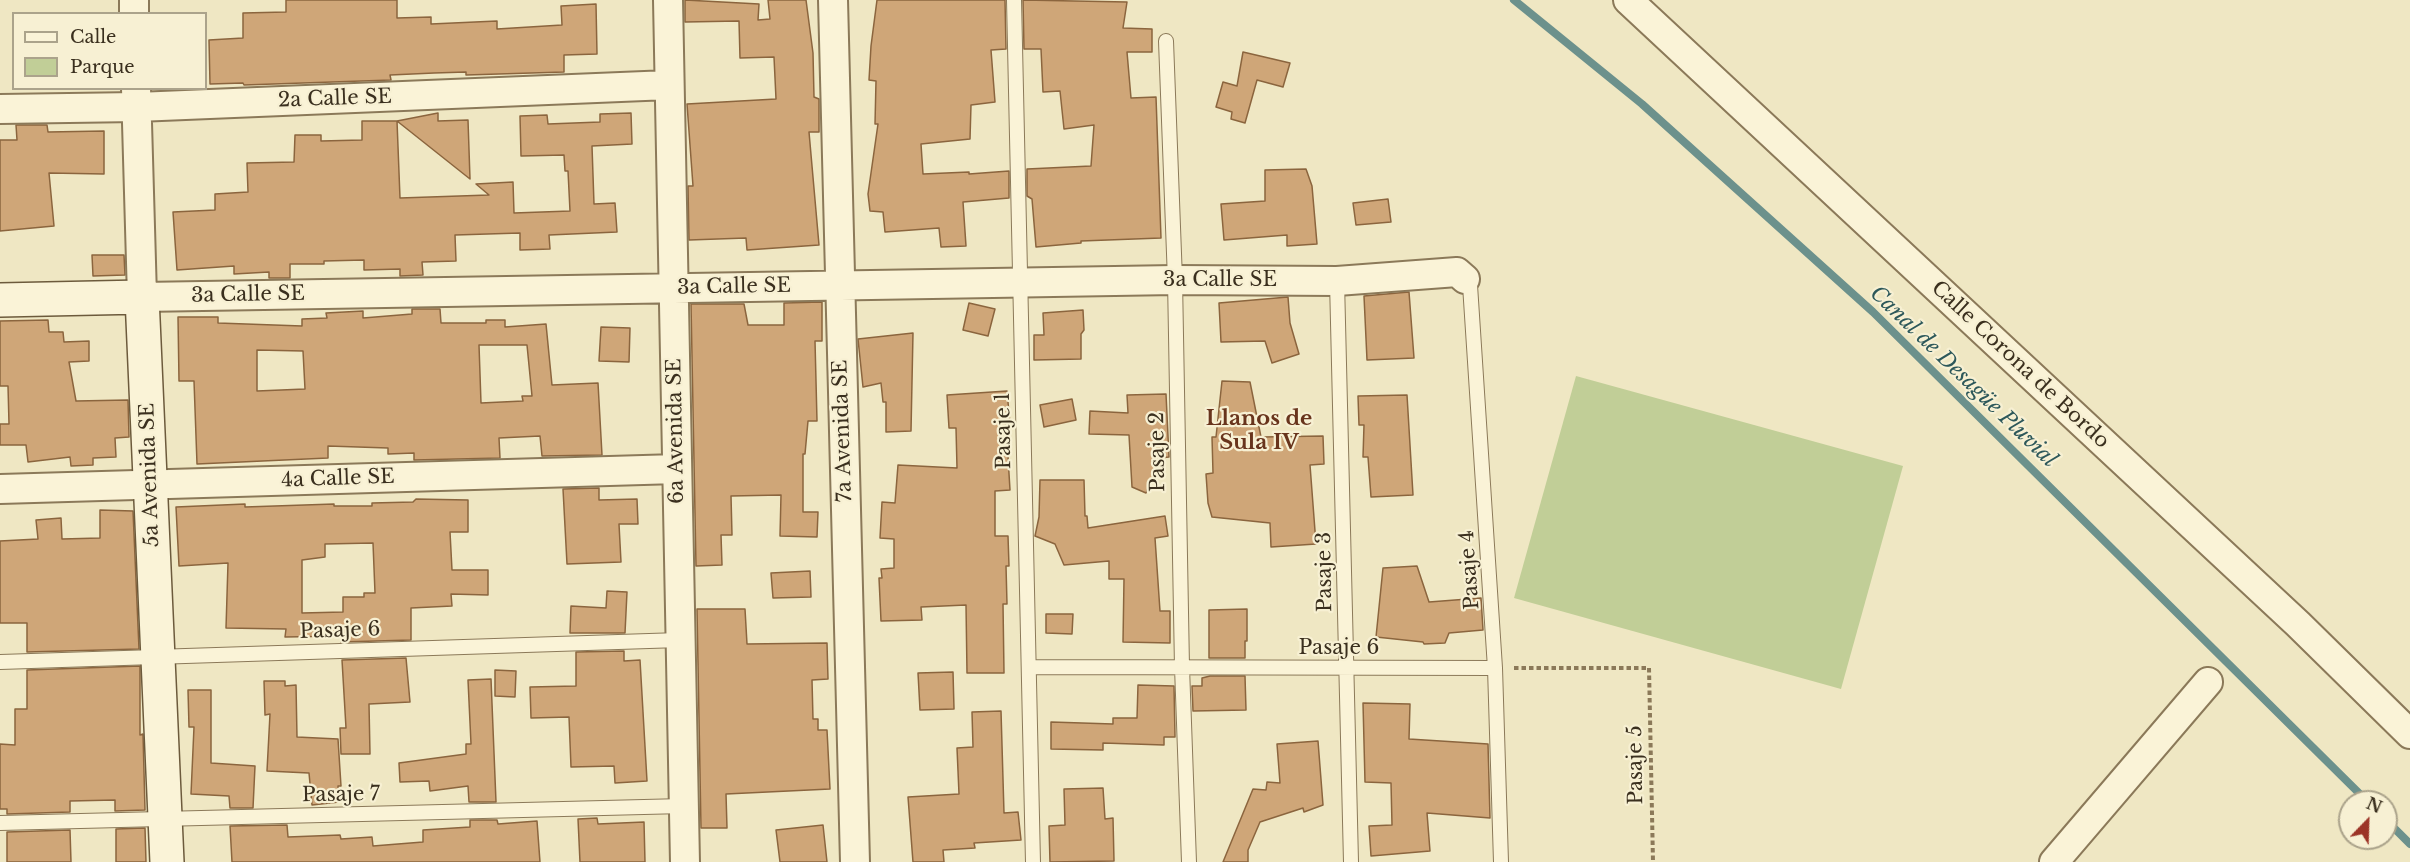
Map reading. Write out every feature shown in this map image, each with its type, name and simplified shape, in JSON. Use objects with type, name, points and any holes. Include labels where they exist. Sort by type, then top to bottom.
[{"type":"street","name":"6a Avenida SE","points":[[668,0],[685,862]]},
{"type":"street","name":"7a Avenida SE","points":[[833,0],[855,862]]},
{"type":"street","name":"Calle Corona de Bordo","points":[[1628,0],[2298,624],[2410,734]]},
{"type":"street","name":"2a Calle SE","points":[[0,110],[137,98],[669,85]]},
{"type":"street","name":"5a Avenida SE","points":[[137,98],[142,297],[167,862]]},
{"type":"street","name":"3a Calle SE","points":[[0,300],[1020,282],[1337,281],[1457,272],[1465,279]]},
{"type":"street","name":"4a Calle SE","points":[[0,489],[677,469]]},
{"type":"street","points":[[2054,862],[2208,682]]},
{"type":"lane","name":"Pasaje 1","points":[[1014,0],[1033,862]]},
{"type":"lane","name":"Pasaje 2","points":[[1166,41],[1175,280],[1182,667],[1190,862]]},
{"type":"lane","name":"Pasaje 4","points":[[1465,279],[1470,285],[1496,668],[1501,862]]},
{"type":"lane","name":"Pasaje 3","points":[[1337,281],[1352,862]]},
{"type":"lane","name":"Pasaje 6","points":[[0,662],[680,640]]},
{"type":"lane","name":"Pasaje 6","points":[[1029,667],[1496,668]]},
{"type":"lane","name":"Pasaje 7","points":[[0,823],[684,806]]},
{"type":"path","name":"Pasaje 5","points":[[1496,668],[1649,668],[1653,862]]},
{"type":"green space","points":[[1576,376],[1903,466],[1841,689],[1514,598]]},
{"type":"building","points":[[286,0],[397,0],[397,18],[431,17],[431,24],[497,21],[497,29],[562,25],[561,6],[596,4],[597,54],[564,55],[564,72],[466,75],[466,72],[434,73],[390,75],[391,80],[210,84],[209,40],[243,38],[243,13],[286,12]]},
{"type":"building","points":[[685,0],[759,4],[758,20],[770,19],[768,0],[806,0],[813,53],[814,97],[819,99],[819,132],[809,132],[819,245],[747,250],[746,238],[689,240],[688,186],[693,186],[687,104],[776,99],[774,57],[740,58],[739,21],[685,22]]},
{"type":"building","points":[[877,0],[1005,0],[1006,49],[991,50],[995,102],[971,105],[970,139],[921,144],[923,174],[1009,171],[1009,198],[963,202],[966,246],[941,247],[939,228],[885,232],[883,212],[870,211],[868,194],[878,124],[875,124],[876,81],[869,80]]},
{"type":"building","points":[[1023,0],[1127,2],[1123,28],[1152,29],[1152,52],[1127,52],[1131,98],[1156,97],[1161,238],[1081,241],[1081,243],[1036,247],[1032,199],[1027,196],[1027,169],[1091,166],[1094,125],[1064,129],[1060,91],[1043,92],[1041,49],[1024,49]]},
{"type":"building","points":[[1243,52],[1290,63],[1283,87],[1257,80],[1245,123],[1231,119],[1232,112],[1216,107],[1223,82],[1237,86]]},
{"type":"building","points":[[438,113],[438,121],[468,120],[470,179],[397,121]]},
{"type":"building","points":[[631,113],[632,144],[592,146],[594,204],[615,203],[617,232],[549,235],[550,249],[520,250],[520,233],[455,235],[456,261],[422,262],[423,275],[400,276],[400,269],[364,270],[364,260],[324,261],[324,264],[290,264],[290,278],[269,278],[269,272],[234,274],[234,266],[177,270],[173,212],[215,210],[215,194],[248,192],[247,163],[294,162],[295,135],[321,135],[321,141],[362,140],[362,121],[397,121],[400,198],[489,195],[476,184],[513,182],[514,213],[570,211],[568,171],[565,171],[564,155],[521,156],[520,116],[547,115],[548,124],[600,122],[600,114]]},
{"type":"building","points":[[16,125],[47,125],[48,132],[104,131],[104,174],[49,173],[54,226],[0,231],[0,140],[17,140]]},
{"type":"building","points":[[1306,169],[1312,186],[1317,244],[1287,246],[1287,235],[1224,240],[1221,204],[1265,201],[1265,170]]},
{"type":"building","points":[[1388,199],[1391,222],[1356,225],[1353,203]]},
{"type":"building","points":[[92,255],[124,255],[125,275],[93,276]]},
{"type":"building","points":[[1409,292],[1414,358],[1367,360],[1364,296]]},
{"type":"building","points":[[1288,297],[1290,323],[1299,354],[1272,363],[1265,341],[1221,342],[1219,303]]},
{"type":"building","points":[[822,302],[822,341],[815,341],[817,421],[808,421],[805,454],[803,454],[803,512],[818,512],[817,537],[780,536],[781,495],[731,496],[732,535],[721,535],[722,565],[696,566],[691,304],[744,304],[748,325],[784,325],[784,303]]},
{"type":"building","points":[[969,303],[995,309],[988,336],[963,330]]},
{"type":"building","points":[[412,309],[440,309],[441,323],[486,323],[486,320],[505,320],[505,327],[546,324],[552,385],[598,383],[602,455],[542,456],[540,436],[499,438],[500,458],[414,460],[414,453],[388,454],[388,448],[328,446],[328,458],[197,464],[194,381],[179,381],[178,317],[218,317],[218,323],[302,326],[302,319],[327,318],[326,313],[363,311],[363,318],[412,314]],"holes":[[[479,345],[527,345],[532,396],[522,396],[523,401],[481,403]],[[257,350],[303,351],[305,389],[257,391]]]},
{"type":"building","points":[[1083,310],[1084,330],[1081,334],[1081,359],[1034,360],[1034,335],[1044,335],[1043,313]]},
{"type":"building","points":[[48,320],[49,332],[63,332],[64,342],[89,341],[89,361],[69,362],[76,401],[128,400],[129,437],[115,438],[116,457],[93,458],[93,465],[71,466],[70,457],[28,462],[26,445],[0,445],[0,424],[9,424],[8,386],[0,386],[0,321]]},
{"type":"building","points":[[601,327],[630,328],[629,362],[599,361]]},
{"type":"building","points":[[913,333],[911,431],[886,432],[886,402],[883,402],[881,383],[863,387],[858,339]]},
{"type":"building","points":[[1222,381],[1250,382],[1261,437],[1323,436],[1324,464],[1310,465],[1316,544],[1271,547],[1270,523],[1212,517],[1208,503],[1206,474],[1213,473],[1212,437],[1216,437]]},
{"type":"building","points":[[1007,391],[1010,424],[1006,424],[1010,490],[995,491],[995,536],[1008,536],[1007,604],[1003,604],[1004,673],[967,673],[966,605],[921,607],[922,620],[881,621],[879,578],[882,578],[881,569],[894,568],[894,539],[880,538],[882,502],[895,503],[898,465],[957,468],[956,428],[949,428],[947,395]]},
{"type":"building","points":[[1166,394],[1169,457],[1160,458],[1146,493],[1132,487],[1129,435],[1089,434],[1090,411],[1128,413],[1127,395]]},
{"type":"building","points":[[1407,395],[1413,495],[1371,497],[1368,457],[1363,457],[1364,425],[1359,425],[1358,396]]},
{"type":"building","points":[[1072,399],[1076,420],[1044,427],[1040,405]]},
{"type":"building","points":[[1040,480],[1084,480],[1085,516],[1087,516],[1088,528],[1165,516],[1168,536],[1155,538],[1160,611],[1170,611],[1170,643],[1123,642],[1124,579],[1109,579],[1109,561],[1064,565],[1055,544],[1035,536],[1039,517]]},
{"type":"building","points":[[599,488],[599,500],[637,499],[638,524],[619,524],[621,562],[567,564],[563,489]]},
{"type":"building","points":[[416,499],[468,500],[468,532],[450,532],[452,570],[488,570],[488,595],[451,594],[452,606],[411,608],[411,640],[341,642],[341,636],[285,637],[286,629],[226,628],[228,563],[179,566],[176,507],[245,504],[245,507],[334,504],[334,506],[372,506],[372,503],[413,502]],"holes":[[[373,543],[375,593],[364,593],[364,597],[343,597],[343,612],[302,613],[302,560],[325,557],[325,544]]]},
{"type":"building","points":[[100,510],[133,511],[139,649],[27,652],[27,623],[0,623],[0,541],[38,539],[36,520],[61,518],[62,539],[100,538]]},
{"type":"building","points":[[1417,566],[1429,602],[1481,598],[1483,630],[1449,633],[1445,643],[1424,644],[1423,642],[1376,637],[1383,568]]},
{"type":"building","points":[[810,571],[811,597],[773,598],[771,573]]},
{"type":"building","points":[[607,591],[627,592],[625,633],[570,633],[571,606],[606,608]]},
{"type":"building","points":[[697,609],[745,609],[747,644],[827,643],[828,679],[812,680],[813,719],[818,719],[818,730],[827,730],[830,789],[726,794],[727,828],[701,828]]},
{"type":"building","points":[[1247,609],[1245,658],[1209,658],[1209,610]]},
{"type":"building","points":[[1046,614],[1073,614],[1072,634],[1046,633]]},
{"type":"building","points":[[624,651],[624,661],[640,660],[647,781],[615,783],[614,766],[571,767],[569,717],[531,718],[530,687],[576,686],[576,652]]},
{"type":"building","points":[[406,658],[410,702],[369,704],[370,754],[341,754],[340,728],[346,728],[342,660]]},
{"type":"building","points":[[140,666],[140,735],[143,734],[145,810],[115,811],[115,800],[70,801],[70,812],[7,814],[7,809],[0,809],[0,744],[15,745],[15,709],[27,709],[27,670]]},
{"type":"building","points":[[495,670],[516,671],[515,697],[495,696]]},
{"type":"building","points":[[953,672],[954,709],[920,710],[918,673]]},
{"type":"building","points":[[1245,676],[1246,710],[1193,711],[1192,686],[1202,686],[1202,678]]},
{"type":"building","points":[[491,679],[496,802],[469,802],[468,786],[430,791],[429,781],[400,782],[399,763],[466,754],[466,744],[471,744],[468,680]]},
{"type":"building","points":[[264,681],[285,681],[285,686],[296,685],[297,737],[338,739],[341,786],[338,786],[339,802],[312,805],[309,773],[267,771],[270,714],[265,715]]},
{"type":"building","points":[[1138,685],[1174,686],[1175,737],[1164,737],[1164,745],[1103,743],[1103,750],[1051,749],[1051,722],[1113,724],[1113,718],[1137,718]]},
{"type":"building","points":[[188,690],[211,690],[211,763],[255,766],[253,808],[230,808],[229,796],[191,794],[194,727],[189,727]]},
{"type":"building","points":[[1363,703],[1410,704],[1409,739],[1488,744],[1490,818],[1427,813],[1430,851],[1371,856],[1369,826],[1392,825],[1391,783],[1365,782]]},
{"type":"building","points":[[1001,711],[1004,813],[1018,812],[1021,840],[974,843],[975,848],[943,850],[944,862],[913,862],[908,797],[959,794],[957,748],[973,747],[972,712]]},
{"type":"building","points":[[1318,741],[1323,805],[1304,812],[1303,808],[1260,822],[1248,850],[1248,862],[1223,862],[1253,789],[1266,790],[1267,782],[1280,783],[1277,744]]},
{"type":"building","points":[[1103,788],[1105,819],[1113,818],[1114,861],[1050,862],[1049,826],[1065,825],[1064,789]]},
{"type":"building","points":[[597,818],[598,824],[644,822],[645,862],[580,862],[578,819]]},
{"type":"building","points":[[470,820],[497,820],[498,824],[537,821],[540,862],[232,862],[230,826],[287,825],[288,837],[340,835],[341,839],[372,837],[373,846],[423,842],[423,830],[470,827]]},
{"type":"building","points":[[823,825],[827,862],[780,862],[776,830]]},
{"type":"building","points":[[145,828],[146,862],[116,862],[116,829]]},
{"type":"building","points":[[70,830],[71,862],[7,862],[7,832]]},
{"type":"waterway","name":"Canal de Desagüe Pluvial","points":[[1514,0],[1642,104],[1873,312],[2356,790]]},
{"type":"waterway","name":"Canal de Desagüe Pluvial","points":[[2398,832],[2410,844]]},
{"type":"district","name":"Llanos de Sula IV","points":[[1259,431]]}]
